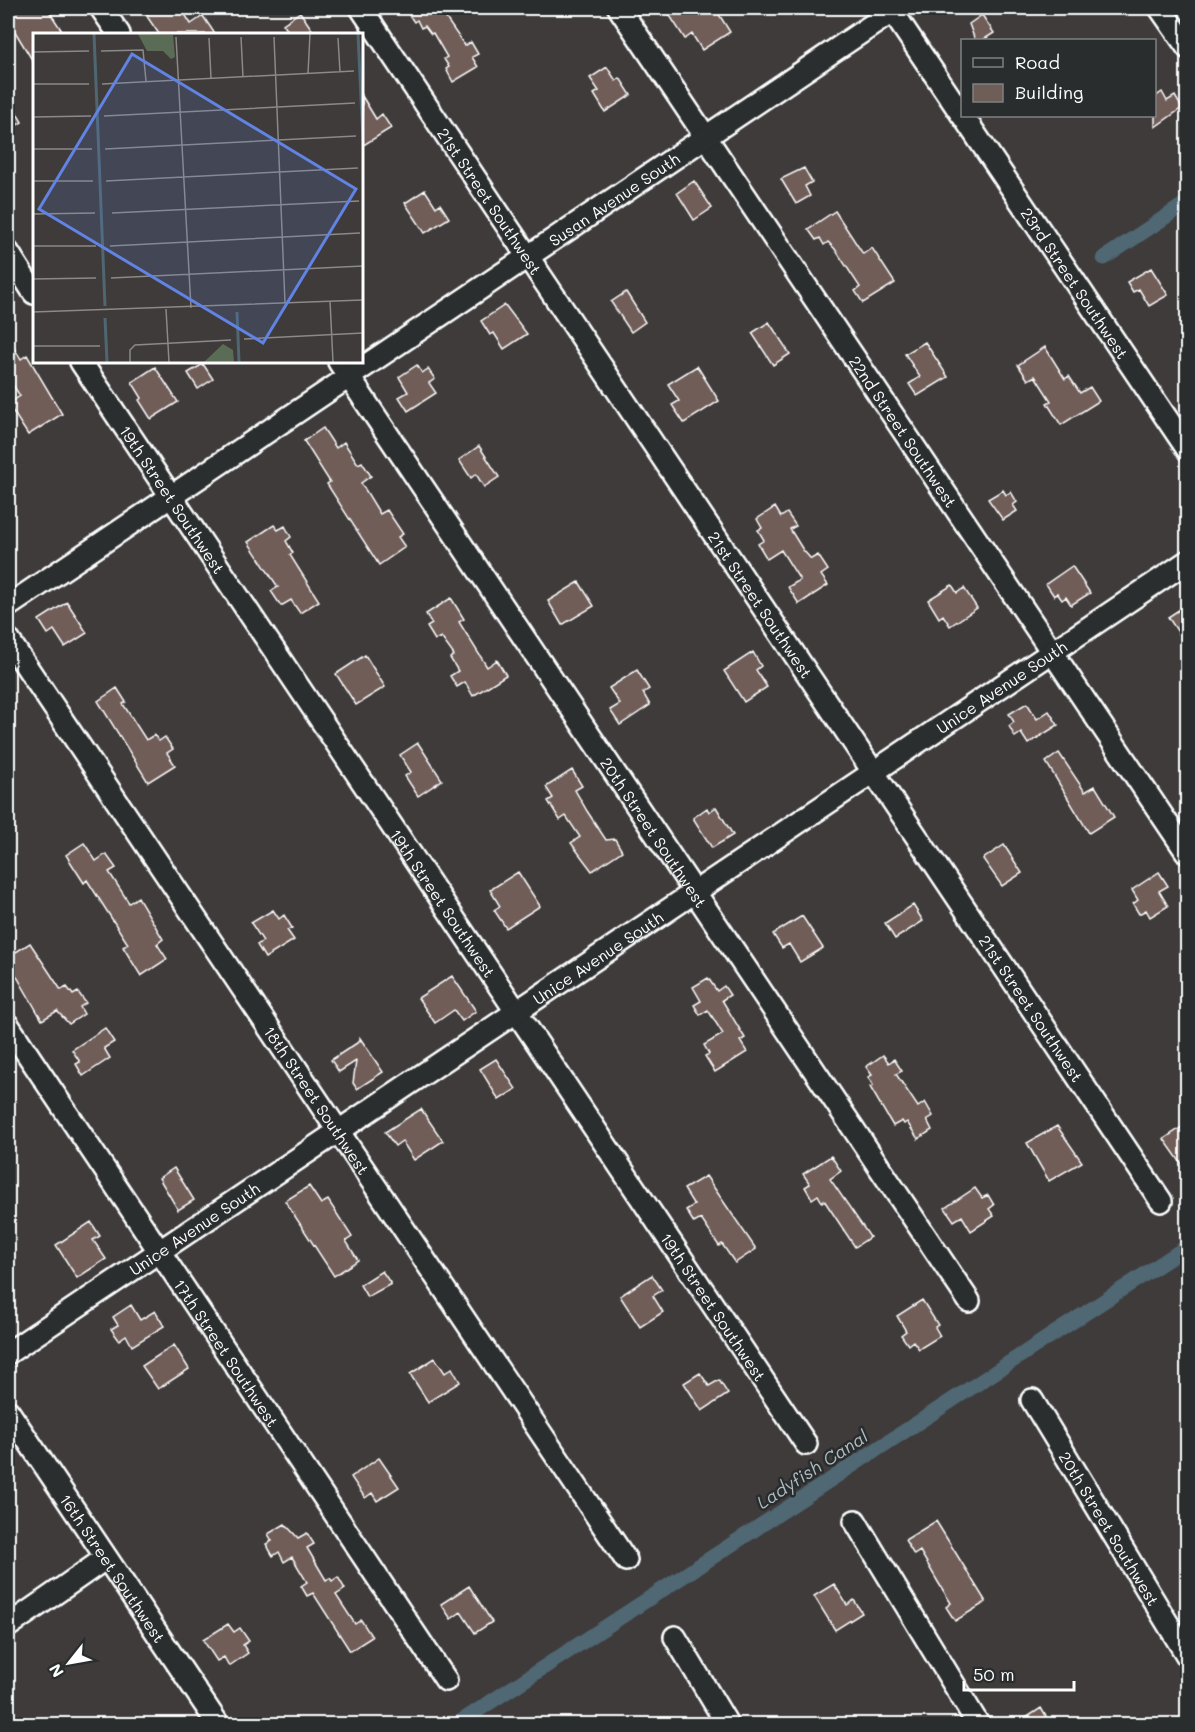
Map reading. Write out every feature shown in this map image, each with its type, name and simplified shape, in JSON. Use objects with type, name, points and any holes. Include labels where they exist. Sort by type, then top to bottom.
[{"type":"street","points":[[101,8],[118,33]]},
{"type":"street","name":"21st Street Southwest","points":[[361,8],[1161,1201]]},
{"type":"street","name":"22nd Street Southwest","points":[[619,8],[1188,854]]},
{"type":"street","points":[[1160,8],[1188,48]]},
{"type":"street","name":"Susan Avenue South","points":[[363,358],[529,257],[892,9]]},
{"type":"street","name":"23rd Street Southwest","points":[[892,9],[961,112]]},
{"type":"street","name":"23rd Street Southwest","points":[[964,117],[1188,450]]},
{"type":"street","points":[[8,252],[33,291]]},
{"type":"street","name":"19th Street Southwest","points":[[82,363],[806,1444]]},
{"type":"street","name":"Susan Avenue South","points":[[8,606],[172,496],[345,369]]},
{"type":"street","name":"20th Street Southwest","points":[[345,369],[969,1301]]},
{"type":"street","name":"Unice Avenue South","points":[[8,1353],[1188,561]]},
{"type":"street","name":"18th Street Southwest","points":[[8,639],[626,1560]]},
{"type":"street","name":"17th Street Southwest","points":[[8,1025],[446,1680]]},
{"type":"street","name":"20th Street Southwest","points":[[1032,1400],[1188,1657]]},
{"type":"street","name":"16th Street Southwest","points":[[8,1411],[218,1725]]},
{"type":"street","points":[[855,1521],[978,1725]]},
{"type":"street","points":[[8,1626],[106,1558]]},
{"type":"street","points":[[675,1638],[727,1725]]},
{"type":"building","points":[[18,8],[47,8],[63,33],[33,33],[33,61],[8,20],[8,14]]},
{"type":"building","points":[[157,8],[181,8],[191,24],[203,16],[214,33],[158,33],[146,15]]},
{"type":"building","points":[[404,8],[453,8],[443,14],[465,46],[471,42],[478,54],[472,57],[478,67],[453,82],[446,69],[449,67],[444,59],[447,57],[433,33],[431,34],[425,26],[421,28],[417,20],[414,22]]},
{"type":"building","points":[[665,8],[715,8],[730,32],[702,50],[692,34],[685,39]]},
{"type":"building","points":[[300,12],[314,33],[289,33],[283,24]]},
{"type":"building","points":[[982,15],[994,33],[985,39],[975,39],[969,24]]},
{"type":"building","points":[[607,67],[616,81],[620,78],[631,95],[605,112],[594,94],[599,91],[590,78]]},
{"type":"building","points":[[1162,92],[1167,101],[1175,96],[1182,108],[1155,127],[1156,117],[1156,96]]},
{"type":"building","points":[[8,98],[22,122],[8,131]]},
{"type":"building","points":[[363,98],[376,119],[382,114],[391,128],[363,145]]},
{"type":"building","points":[[804,168],[812,182],[805,186],[810,196],[796,204],[781,179]]},
{"type":"building","points":[[694,181],[712,208],[694,220],[677,193]]},
{"type":"building","points":[[425,190],[436,207],[440,204],[449,218],[425,233],[405,203]]},
{"type":"building","points":[[835,211],[863,254],[872,248],[895,283],[863,303],[855,291],[860,287],[835,249],[828,242],[824,245],[820,238],[816,240],[808,229]]},
{"type":"building","points":[[1151,268],[1168,295],[1149,306],[1139,289],[1133,292],[1127,282]]},
{"type":"building","points":[[626,292],[645,322],[631,332],[611,302]]},
{"type":"building","points":[[505,305],[527,334],[504,349],[494,333],[490,335],[481,321]]},
{"type":"building","points":[[769,322],[790,354],[773,365],[752,333]]},
{"type":"building","points":[[8,339],[21,359],[27,355],[62,414],[28,435],[8,404],[20,396],[8,377]]},
{"type":"building","points":[[925,342],[948,377],[917,396],[909,384],[920,377],[905,354]]},
{"type":"building","points":[[1045,347],[1065,379],[1069,376],[1080,393],[1090,387],[1099,401],[1061,425],[1047,403],[1051,401],[1035,376],[1028,380],[1018,365]]},
{"type":"building","points":[[203,364],[213,379],[198,389],[188,373]]},
{"type":"building","points":[[417,365],[422,373],[428,369],[435,379],[429,383],[436,393],[408,411],[399,397],[408,392],[399,377]]},
{"type":"building","points":[[697,366],[719,401],[684,423],[672,405],[679,401],[668,384]]},
{"type":"building","points":[[155,367],[178,402],[151,419],[139,400],[142,398],[132,382]]},
{"type":"building","points":[[323,428],[336,448],[344,442],[358,464],[362,462],[371,476],[361,483],[380,514],[387,510],[403,534],[398,537],[405,547],[379,565],[327,484],[330,482],[304,441]]},
{"type":"building","points":[[479,446],[499,477],[484,487],[476,474],[471,478],[459,460]]},
{"type":"building","points":[[1003,490],[1006,495],[1011,492],[1017,502],[1013,505],[1017,511],[1003,520],[988,499]]},
{"type":"building","points":[[775,507],[781,517],[787,513],[796,526],[790,529],[803,550],[811,559],[818,555],[828,570],[821,575],[828,585],[799,604],[788,587],[800,580],[781,550],[767,559],[758,544],[764,540],[758,530],[762,528],[757,519]]},
{"type":"building","points":[[274,525],[278,530],[285,526],[291,537],[286,541],[293,553],[290,555],[319,601],[300,613],[291,600],[281,606],[271,591],[278,587],[248,542]]},
{"type":"building","points":[[1072,566],[1090,593],[1071,605],[1066,597],[1062,600],[1057,593],[1054,596],[1046,584]]},
{"type":"building","points":[[579,582],[594,606],[562,625],[548,601]]},
{"type":"building","points":[[952,585],[957,593],[964,588],[977,608],[950,626],[943,615],[939,618],[928,600]]},
{"type":"building","points":[[451,598],[464,619],[459,622],[487,667],[497,660],[506,675],[473,696],[465,682],[457,687],[450,676],[458,671],[450,658],[454,655],[441,637],[435,640],[427,627],[432,624],[426,614]]},
{"type":"building","points":[[67,602],[87,633],[65,647],[54,630],[48,634],[39,620]]},
{"type":"building","points":[[1188,604],[1188,647],[1168,617]]},
{"type":"building","points":[[753,652],[761,666],[756,670],[767,687],[744,702],[724,671]]},
{"type":"building","points":[[365,655],[385,687],[356,705],[336,674]]},
{"type":"building","points":[[637,670],[649,689],[643,693],[650,705],[620,725],[610,710],[620,704],[609,688]]},
{"type":"building","points":[[117,688],[126,702],[123,704],[146,740],[154,735],[159,741],[165,737],[173,749],[167,753],[175,765],[148,782],[98,701]]},
{"type":"building","points":[[1027,703],[1037,719],[1049,711],[1058,725],[1028,744],[1021,733],[1015,737],[1009,726],[1014,722],[1009,714]]},
{"type":"building","points":[[418,743],[442,780],[418,796],[405,776],[411,772],[400,755]]},
{"type":"building","points":[[1059,753],[1085,792],[1095,786],[1114,817],[1089,833],[1046,762]]},
{"type":"building","points":[[572,770],[582,786],[575,790],[587,811],[606,840],[615,839],[622,851],[592,871],[571,843],[580,837],[566,816],[560,820],[548,801],[553,798],[546,787]]},
{"type":"building","points":[[716,807],[733,835],[712,848],[693,818],[707,808],[709,812]]},
{"type":"building","points":[[84,843],[96,861],[106,854],[116,868],[109,872],[129,903],[138,897],[163,939],[157,944],[167,959],[141,976],[123,947],[128,944],[87,880],[84,883],[66,855]]},
{"type":"building","points":[[1004,845],[1022,873],[1002,886],[983,859]]},
{"type":"building","points":[[518,872],[540,906],[506,928],[494,910],[500,906],[490,890]]},
{"type":"building","points":[[1159,872],[1168,886],[1159,891],[1168,906],[1150,917],[1146,910],[1139,914],[1133,904],[1138,900],[1132,890]]},
{"type":"building","points":[[913,905],[923,921],[895,939],[885,923]]},
{"type":"building","points":[[273,910],[279,919],[284,915],[292,928],[287,930],[294,940],[265,958],[257,945],[263,941],[251,923]]},
{"type":"building","points":[[802,916],[823,948],[800,962],[789,944],[782,948],[773,934]]},
{"type":"building","points":[[30,943],[61,990],[67,987],[73,995],[78,992],[86,1003],[80,1007],[84,1014],[69,1024],[57,1011],[42,1020],[8,961],[8,957]]},
{"type":"building","points":[[452,976],[476,1011],[462,1021],[454,1010],[435,1023],[418,998]]},
{"type":"building","points":[[708,978],[717,991],[724,986],[730,995],[722,1000],[745,1038],[740,1041],[747,1052],[715,1072],[705,1056],[709,1054],[704,1045],[723,1034],[708,1010],[700,1015],[694,1005],[701,1001],[693,987]]},
{"type":"building","points":[[105,1028],[114,1042],[104,1048],[110,1058],[83,1076],[76,1064],[80,1062],[72,1050]]},
{"type":"building","points":[[360,1038],[383,1072],[357,1089],[353,1083],[356,1061],[339,1072],[331,1060],[360,1041]]},
{"type":"building","points":[[883,1055],[889,1063],[894,1059],[902,1071],[896,1074],[918,1107],[925,1102],[933,1116],[927,1120],[932,1130],[918,1139],[907,1122],[904,1124],[902,1121],[893,1126],[870,1087],[873,1085],[868,1077],[872,1075],[866,1067]]},
{"type":"building","points":[[496,1059],[516,1089],[499,1100],[480,1069]]},
{"type":"building","points":[[421,1109],[443,1141],[414,1160],[402,1141],[395,1146],[385,1132]]},
{"type":"building","points":[[1188,1123],[1188,1173],[1164,1139]]},
{"type":"building","points":[[1057,1126],[1082,1162],[1049,1181],[1027,1143]]},
{"type":"building","points":[[831,1156],[841,1171],[830,1179],[870,1237],[855,1247],[824,1200],[822,1202],[818,1195],[812,1199],[805,1187],[810,1184],[803,1174]]},
{"type":"building","points":[[174,1168],[194,1200],[178,1210],[159,1178]]},
{"type":"building","points":[[706,1176],[756,1249],[735,1263],[722,1244],[719,1246],[701,1219],[694,1223],[686,1210],[694,1205],[684,1189]]},
{"type":"building","points":[[309,1186],[321,1204],[328,1200],[352,1237],[346,1241],[358,1260],[334,1276],[285,1201]]},
{"type":"building","points":[[975,1188],[982,1198],[988,1195],[994,1205],[989,1209],[994,1216],[971,1231],[962,1216],[954,1221],[945,1208]]},
{"type":"building","points":[[91,1222],[100,1236],[93,1240],[106,1259],[77,1278],[56,1245]]},
{"type":"building","points":[[382,1271],[391,1284],[367,1297],[360,1285]]},
{"type":"building","points":[[652,1275],[662,1290],[653,1296],[663,1312],[640,1327],[620,1296]]},
{"type":"building","points":[[922,1300],[938,1325],[935,1327],[940,1336],[919,1349],[913,1341],[908,1345],[901,1335],[906,1331],[897,1316]]},
{"type":"building","points":[[131,1305],[140,1320],[155,1311],[164,1326],[132,1346],[126,1335],[119,1340],[111,1329],[118,1325],[113,1317]]},
{"type":"building","points":[[174,1345],[189,1369],[158,1389],[142,1366]]},
{"type":"building","points":[[435,1358],[445,1373],[452,1368],[460,1382],[428,1402],[410,1374]]},
{"type":"building","points":[[700,1373],[709,1386],[719,1380],[728,1394],[702,1411],[684,1383]]},
{"type":"building","points":[[379,1458],[399,1487],[377,1501],[372,1493],[365,1498],[351,1477]]},
{"type":"building","points":[[936,1521],[986,1602],[955,1621],[946,1607],[951,1603],[920,1551],[914,1555],[905,1540]]},
{"type":"building","points":[[285,1524],[298,1538],[307,1533],[314,1544],[307,1548],[326,1580],[330,1578],[332,1581],[338,1577],[345,1589],[336,1595],[355,1624],[361,1620],[372,1637],[350,1651],[313,1593],[307,1596],[301,1586],[307,1582],[292,1557],[284,1562],[279,1552],[273,1556],[266,1544],[272,1541],[268,1534]]},
{"type":"building","points":[[834,1584],[847,1605],[854,1600],[862,1613],[835,1630],[814,1596]]},
{"type":"building","points":[[469,1586],[492,1622],[475,1633],[461,1612],[451,1619],[441,1604]]},
{"type":"building","points":[[228,1624],[234,1632],[240,1628],[249,1641],[243,1645],[248,1653],[229,1666],[224,1657],[217,1661],[203,1640]]},
{"type":"building","points":[[1041,1708],[1051,1725],[1015,1725]]},
{"type":"waterway","points":[[1104,258],[1188,202]]},
{"type":"waterway","name":"Ladyfish Canal","points":[[457,1724],[1188,1246]]}]
